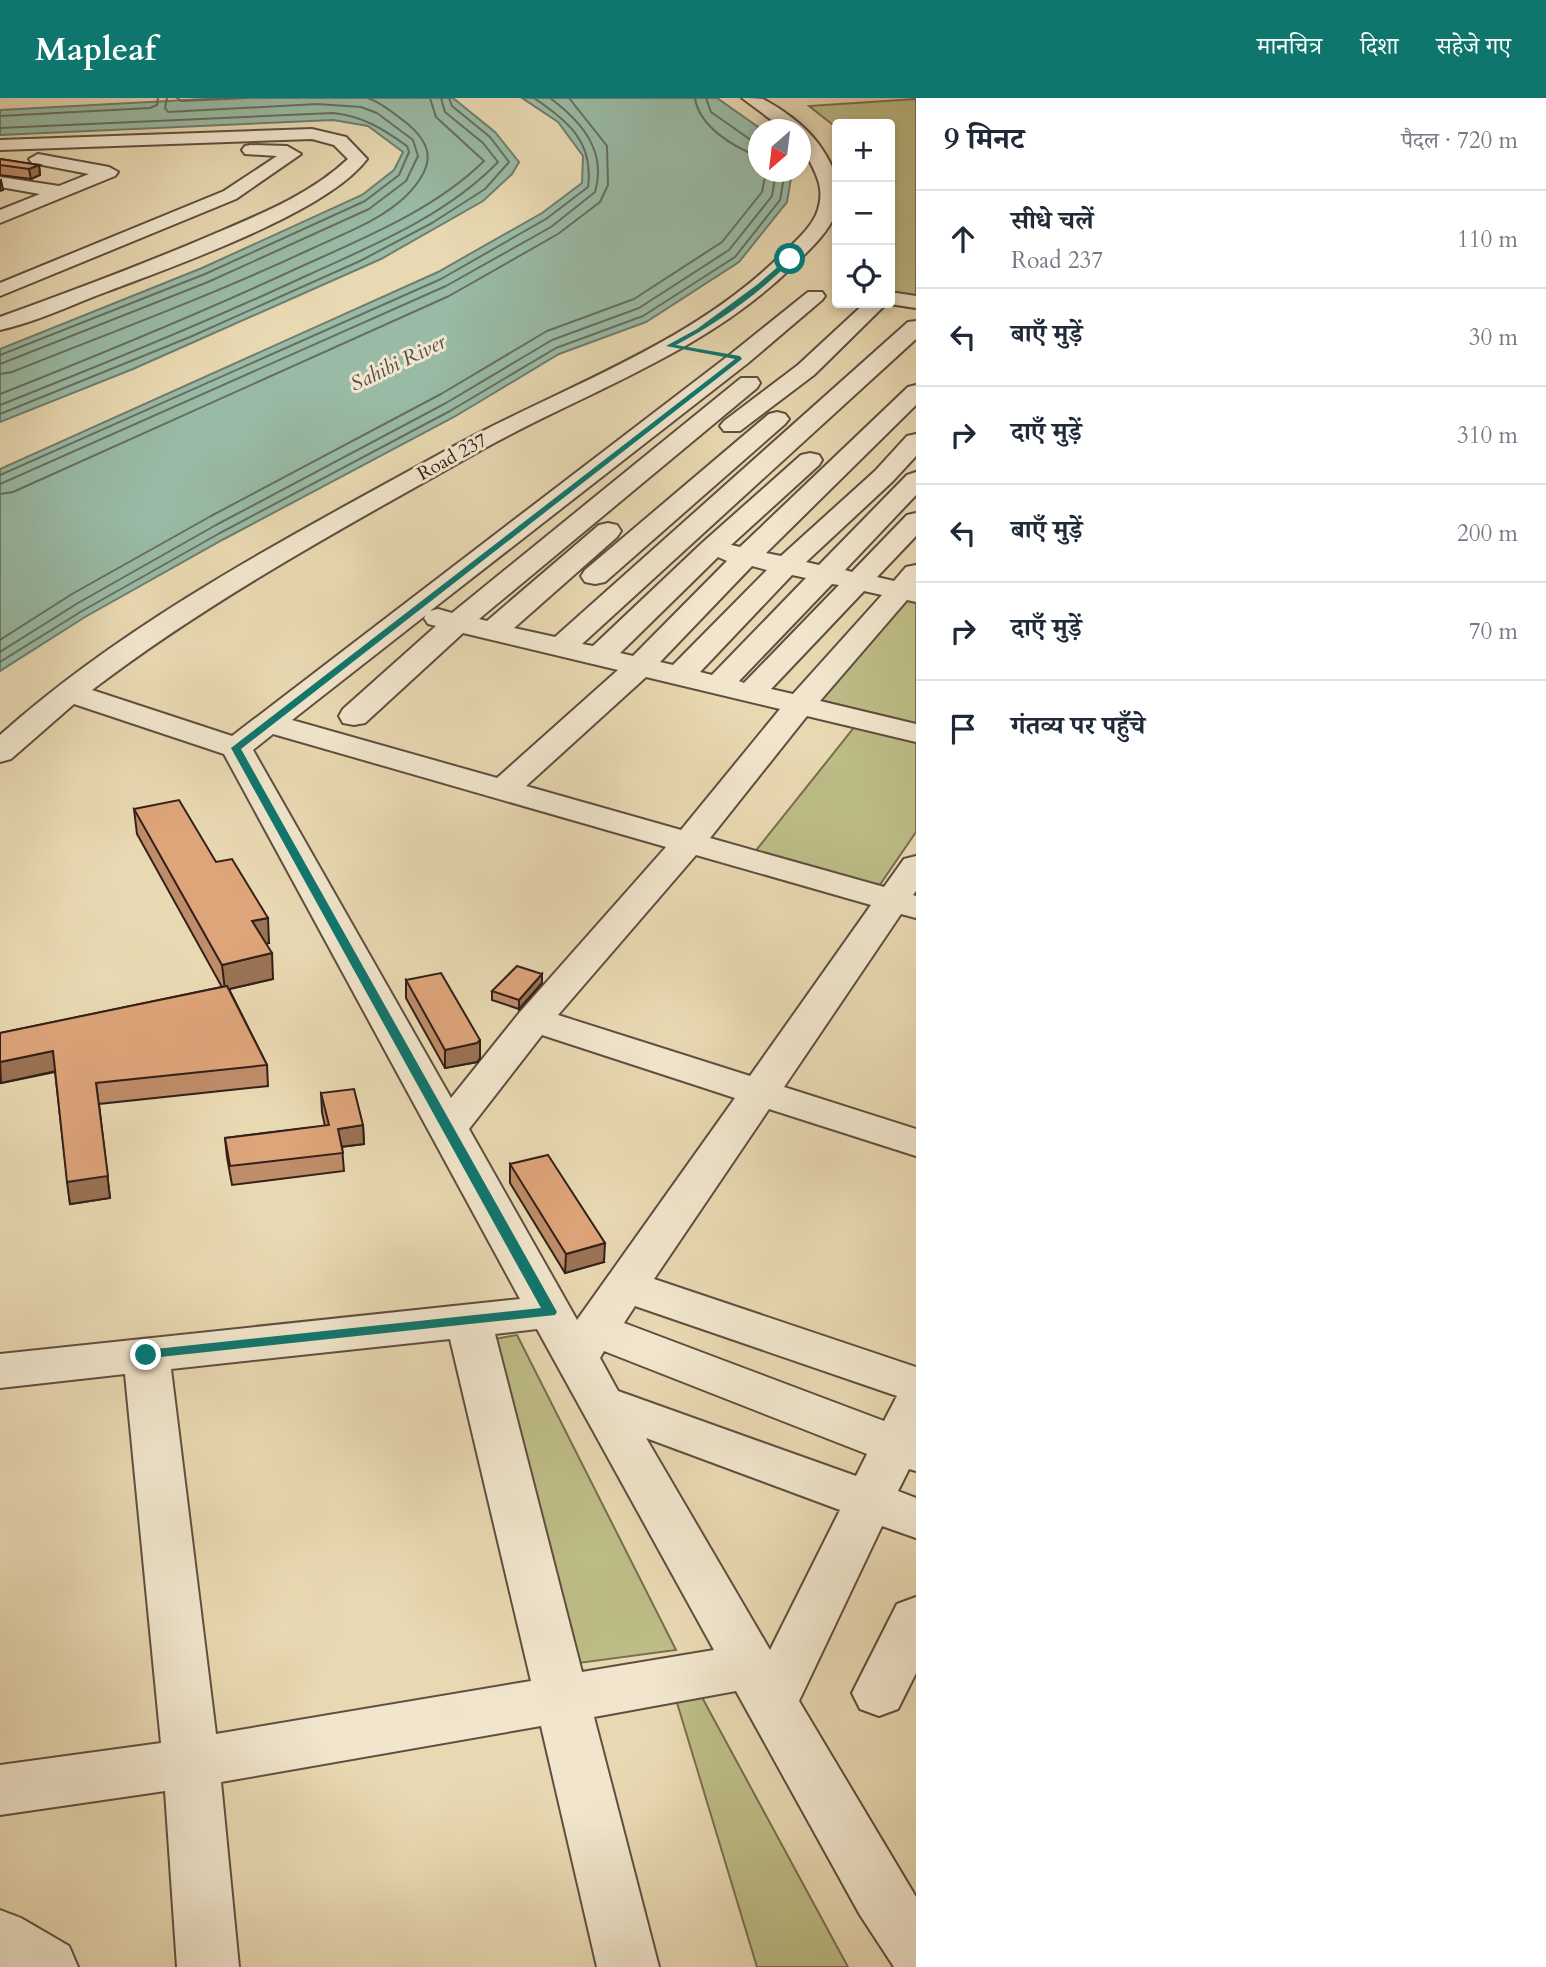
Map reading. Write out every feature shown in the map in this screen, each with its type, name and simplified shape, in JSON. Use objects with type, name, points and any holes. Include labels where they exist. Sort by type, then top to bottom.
[{"type":"street","name":"Road 237","points":[[750,98],[781,119]]},
{"type":"street","points":[[0,324],[135,273],[270,216],[320,192],[345,175],[358,159],[340,141],[312,134],[2,152]]},
{"type":"street","name":"Road 237","points":[[0,752],[69,692],[161,625],[220,589],[499,431],[699,330],[799,290],[813,233],[825,216],[829,204],[825,168],[811,144]]},
{"type":"street","points":[[0,290],[230,195],[292,154],[274,150],[113,147],[2,152]]},
{"type":"street","points":[[2,152],[109,172],[2,215]]},
{"type":"street","points":[[0,182],[62,192]]},
{"type":"street","points":[[252,736],[646,431],[720,354],[799,290]]},
{"type":"street","points":[[814,329],[839,308]]},
{"type":"street","points":[[574,595],[627,522],[741,449],[818,372],[896,308]]},
{"type":"street","points":[[560,648],[859,379],[896,308]]},
{"type":"street","points":[[669,346],[859,379],[907,384]]},
{"type":"street","points":[[354,716],[457,623],[773,364]]},
{"type":"street","points":[[493,631],[627,522],[710,443],[818,372]]},
{"type":"street","points":[[599,657],[711,549],[808,462],[907,384]]},
{"type":"street","points":[[503,790],[639,667],[746,557],[838,468],[907,384]]},
{"type":"street","points":[[646,431],[915,481]]},
{"type":"street","points":[[679,676],[786,566],[884,476],[916,441]]},
{"type":"street","points":[[718,686],[915,481]]},
{"type":"street","points":[[542,511],[581,520],[627,522],[677,541],[859,582],[911,586]]},
{"type":"street","points":[[751,693],[916,521]]},
{"type":"street","points":[[449,1127],[534,1020],[688,843],[800,705],[911,586]]},
{"type":"street","points":[[412,612],[493,631],[535,630],[560,648],[916,733]]},
{"type":"street","points":[[69,692],[252,736],[503,790],[904,904]]},
{"type":"street","points":[[252,736],[449,1127],[550,1312],[586,1343],[909,1434],[868,1499],[762,1683]]},
{"type":"street","points":[[586,1343],[759,1094],[904,904],[916,866]]},
{"type":"street","points":[[534,1020],[916,1143]]},
{"type":"street","points":[[626,1286],[916,1385]]},
{"type":"street","points":[[0,1371],[550,1312]]},
{"type":"street","points":[[469,1321],[628,1967]]},
{"type":"street","points":[[586,1343],[605,1404],[881,1896],[916,1948]]},
{"type":"street","points":[[146,1355],[191,1763],[208,1967]]},
{"type":"street","points":[[605,1404],[916,1518]]},
{"type":"street","points":[[879,1693],[916,1619]]},
{"type":"street","points":[[0,1790],[191,1763],[564,1699],[762,1683]]},
{"type":"street","points":[[0,1938],[47,1967]]},
{"type":"shaded area","points":[[916,99],[916,309],[895,306],[895,119],[832,119],[832,124],[809,106]]},
{"type":"shaded area","points":[[906,598],[916,601],[916,723],[820,700]]},
{"type":"shaded area","points":[[856,725],[916,740],[916,832],[879,886],[754,853]]},
{"type":"shaded area","points":[[517,1335],[676,1650],[579,1663],[488,1340]]},
{"type":"shaded area","points":[[691,1677],[848,1967],[757,1967],[671,1683]]},
{"type":"water","points":[[224,98],[453,98],[495,132],[519,162],[512,174],[483,201],[381,259],[133,369],[0,422],[0,349],[202,268],[362,195],[394,170],[403,152],[368,126],[333,120],[0,135],[0,110]]},
{"type":"water","name":"Sahibi River","points":[[522,98],[717,98],[748,120],[748,182],[790,182],[787,202],[739,262],[646,322],[559,354],[454,417],[224,539],[85,617],[0,671],[0,469],[438,272],[542,213],[582,183],[583,156],[558,122]]},
{"type":"building","points":[[0,159],[39,165],[29,169],[0,165]]},
{"type":"building","points":[[179,800],[216,862],[232,859],[268,918],[252,921],[272,953],[222,965],[134,809]]},
{"type":"building","points":[[517,966],[542,974],[519,1000],[492,991]]},
{"type":"building","points":[[441,973],[480,1040],[477,1043],[445,1050],[406,980]]},
{"type":"building","points":[[227,986],[267,1065],[96,1083],[108,1176],[67,1182],[53,1051],[0,1062],[0,1033]]},
{"type":"building","points":[[354,1089],[363,1125],[338,1129],[343,1153],[230,1166],[225,1138],[329,1125],[321,1093]]},
{"type":"building","points":[[548,1155],[605,1243],[566,1254],[510,1164]]},
{"type":"route","points":[[146,1355],[550,1312],[236,748],[740,358],[669,346],[699,330],[760,286],[790,259]]}]
